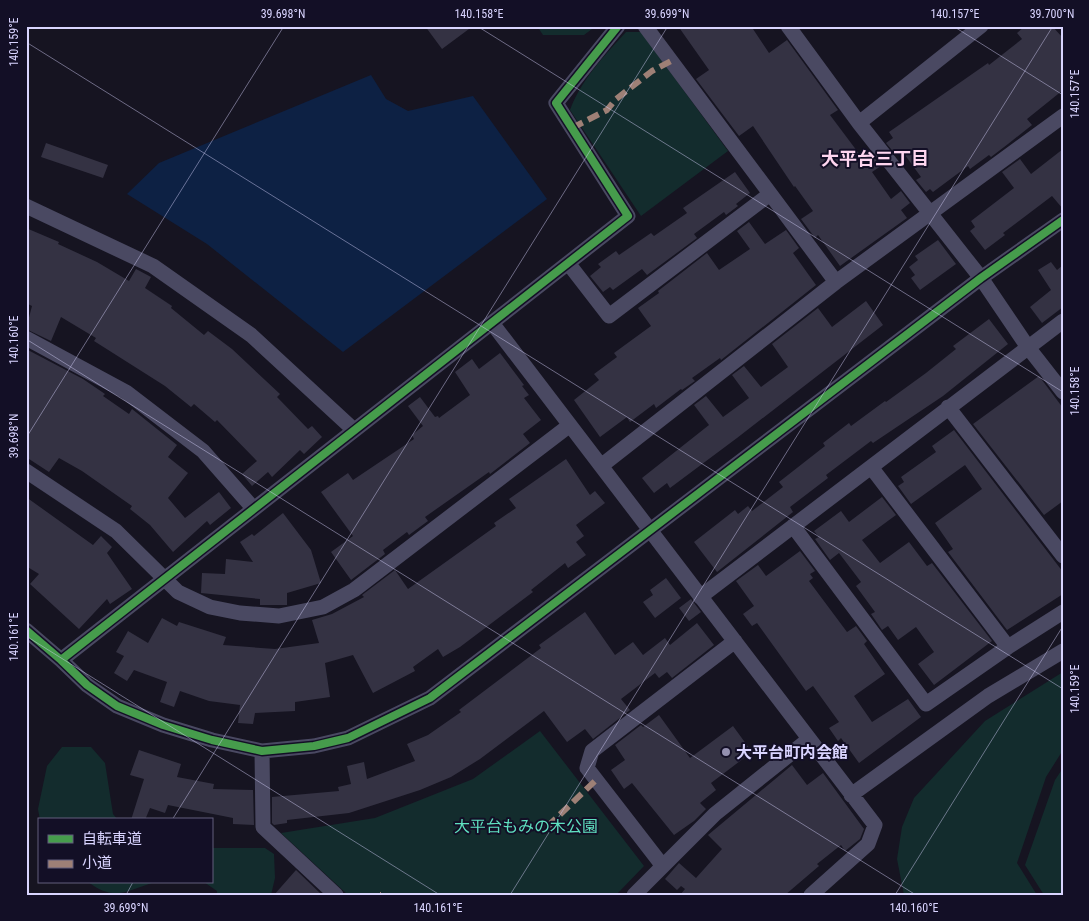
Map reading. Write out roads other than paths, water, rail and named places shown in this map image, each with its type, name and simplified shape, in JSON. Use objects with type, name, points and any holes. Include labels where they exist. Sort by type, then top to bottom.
[{"type":"street","points":[[61,660],[628,216],[556,102],[618,26]]},
{"type":"street","points":[[645,26],[836,282]]},
{"type":"street","points":[[859,123],[981,26]]},
{"type":"street","points":[[791,27],[859,123],[981,278],[1028,346],[1063,392]]},
{"type":"street","points":[[601,466],[836,282],[1063,116]]},
{"type":"street","points":[[568,263],[609,316],[770,194]]},
{"type":"street","points":[[26,206],[153,266],[251,335],[354,430]]},
{"type":"street","points":[[26,630],[87,685],[117,706],[163,725],[204,738],[262,751],[314,746],[348,738],[430,698],[981,278],[1063,220]]},
{"type":"street","points":[[700,597],[1063,321]]},
{"type":"street","points":[[492,323],[875,825],[868,844],[811,895]]},
{"type":"street","points":[[26,338],[126,392],[203,451],[253,508]]},
{"type":"street","points":[[948,407],[1063,556]]},
{"type":"street","points":[[26,471],[116,531],[178,592],[210,607],[240,613],[279,616],[323,607],[354,590],[570,425]]},
{"type":"street","points":[[871,467],[1008,647]]},
{"type":"street","points":[[793,526],[926,704],[1008,647],[1063,612]]},
{"type":"street","points":[[662,865],[587,768],[592,751],[735,642]]},
{"type":"street","points":[[851,795],[988,696],[1063,651]]},
{"type":"street","points":[[634,895],[715,814],[809,739]]},
{"type":"street","points":[[262,751],[263,827],[336,895]]},
{"type":"water","points":[[371,75],[386,99],[408,111],[473,96],[547,199],[343,352],[207,244],[127,194],[159,163]]},
{"type":"place","name":"大平台町内会館","points":[[726,752]]},
{"type":"district","name":"大平台三丁目","points":[[875,159]]},
{"type":"park label","name":"大平台もみの木公園","points":[[526,826]]}]
